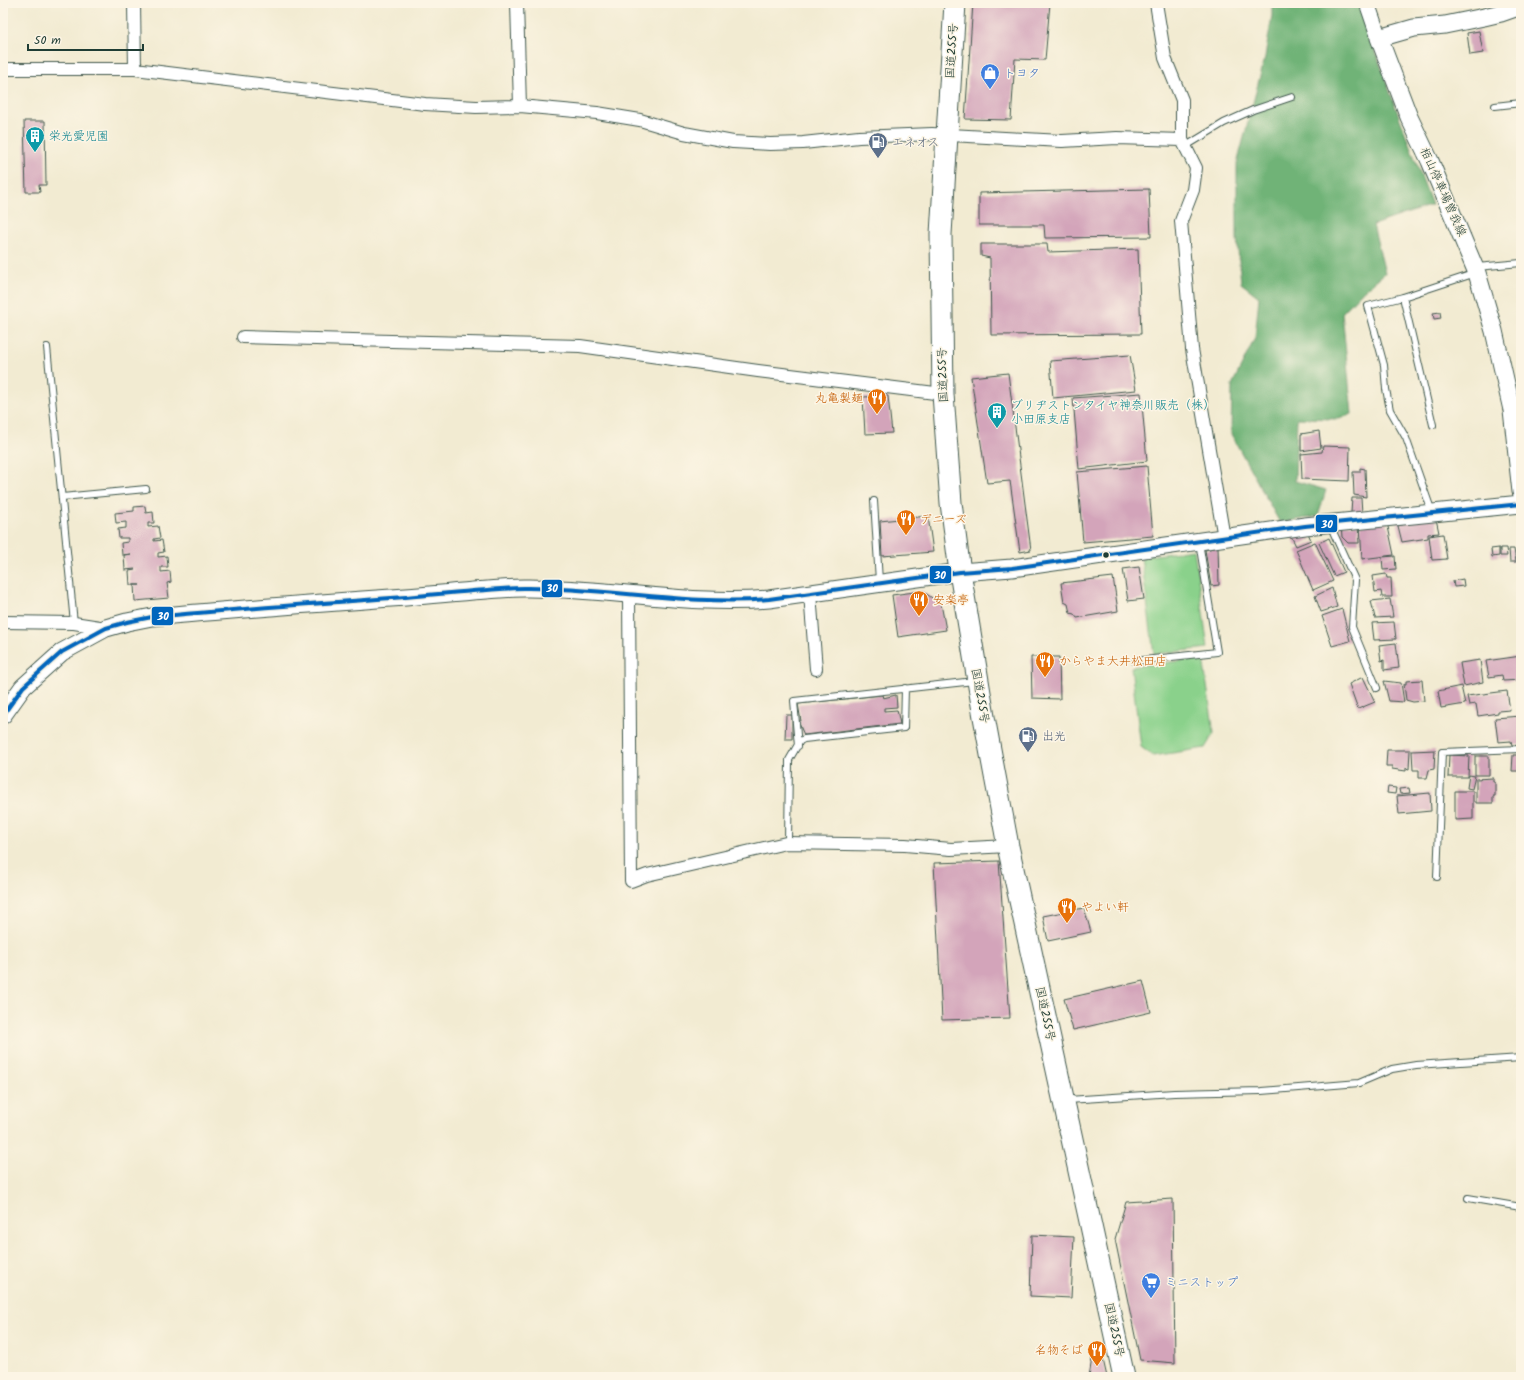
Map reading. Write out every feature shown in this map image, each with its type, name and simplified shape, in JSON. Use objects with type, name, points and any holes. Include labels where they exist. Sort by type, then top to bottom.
[{"type":"highway","name":"国道255号","points":[[955,3],[941,234],[943,394],[951,503],[960,572],[1008,846],[1124,1377]]},
{"type":"main road","points":[[1379,38],[1414,28],[1445,25],[1484,17],[1521,6]]},
{"type":"main road","name":"栢山停車場曽我線","points":[[1379,38],[1409,116],[1430,161],[1476,270],[1490,319],[1512,410],[1521,486]]},
{"type":"main road","points":[[3,715],[23,687],[62,652],[106,628],[152,617],[305,604],[516,589],[568,589],[743,602],[810,594],[960,572],[1012,568],[1330,524],[1432,512],[1521,504]]},
{"type":"street","points":[[134,3],[135,69]]},
{"type":"street","points":[[517,3],[520,106]]},
{"type":"street","points":[[1156,3],[1165,58],[1182,100],[1184,143],[1196,168],[1193,190],[1181,221],[1192,349],[1224,538]]},
{"type":"street","points":[[1367,3],[1379,38]]},
{"type":"street","points":[[3,69],[135,69],[425,104],[476,107],[520,106],[597,113],[640,120],[684,133],[733,142],[770,144],[803,143],[859,137],[947,134],[1062,141],[1117,138],[1184,143]]},
{"type":"street","points":[[243,337],[580,346],[758,372],[943,394]]},
{"type":"street","points":[[629,593],[631,881],[788,843],[905,845],[951,849],[1008,846]]},
{"type":"street","points":[[810,594],[816,669]]},
{"type":"street","points":[[3,622],[74,622],[106,628]]},
{"type":"lane","points":[[1184,143],[1253,110],[1292,97]]},
{"type":"lane","points":[[1495,106],[1521,103]]},
{"type":"lane","points":[[1432,512],[1406,438],[1390,410],[1384,365],[1368,306],[1403,296],[1476,270],[1521,263]]},
{"type":"lane","points":[[1403,296],[1433,425]]},
{"type":"lane","points":[[47,347],[74,622]]},
{"type":"lane","points":[[62,497],[146,489]]},
{"type":"lane","points":[[874,501],[879,584]]},
{"type":"lane","points":[[1330,524],[1355,580],[1352,627],[1377,688]]},
{"type":"lane","points":[[1135,661],[1216,652],[1199,542]]},
{"type":"lane","points":[[799,743],[794,701],[978,680]]},
{"type":"lane","points":[[788,843],[789,760],[799,743],[804,739],[904,728],[905,688]]},
{"type":"lane","points":[[1437,877],[1442,752],[1521,749]]},
{"type":"lane","points":[[1064,1100],[1174,1092],[1261,1091],[1359,1083],[1392,1069],[1416,1065],[1521,1058]]},
{"type":"lane","points":[[1468,1198],[1521,1207]]},
{"type":"green space","points":[[1272,3],[1359,3],[1432,205],[1373,225],[1385,273],[1364,290],[1342,313],[1352,414],[1339,419],[1297,418],[1295,481],[1326,490],[1318,516],[1280,523],[1231,434],[1232,385],[1255,338],[1259,297],[1241,283],[1237,238],[1237,164],[1265,57],[1272,16]]},
{"type":"green space","points":[[1194,550],[1208,648],[1154,654],[1141,557]]},
{"type":"green space","points":[[1203,658],[1214,733],[1205,748],[1153,756],[1141,747],[1131,667]]},
{"type":"building","name":"トヨタ","points":[[973,3],[1050,3],[1045,60],[1015,59],[1011,120],[965,119]]},
{"type":"building","points":[[1479,31],[1483,53],[1470,55],[1467,33]]},
{"type":"building","name":"栄光愛児園","points":[[24,121],[45,121],[46,185],[39,185],[40,192],[26,192]]},
{"type":"building","points":[[1149,189],[1151,237],[1045,238],[1044,225],[979,225],[979,193]]},
{"type":"building","points":[[981,244],[1047,244],[1048,252],[1138,249],[1141,334],[991,335],[990,258],[981,256]]},
{"type":"building","points":[[1440,312],[1441,318],[1434,319],[1433,313]]},
{"type":"building","points":[[1130,355],[1136,390],[1053,398],[1050,361]]},
{"type":"building","name":"ブリヂストンタイヤ神奈川販売（株） 小田原支店","points":[[1008,373],[1031,550],[1020,552],[1010,481],[987,483],[971,377]]},
{"type":"building","points":[[1141,393],[1147,461],[1079,469],[1073,398]]},
{"type":"building","name":"丸亀製麺","points":[[888,396],[892,433],[865,434],[863,397]]},
{"type":"building","points":[[1319,431],[1321,448],[1301,451],[1301,434]]},
{"type":"building","points":[[1323,446],[1350,447],[1349,481],[1302,479],[1301,454],[1322,452]]},
{"type":"building","points":[[1147,466],[1153,536],[1083,542],[1077,472]]},
{"type":"building","points":[[1360,468],[1365,469],[1366,497],[1354,495],[1353,472],[1360,472]]},
{"type":"building","points":[[1352,498],[1361,498],[1362,513],[1351,513]]},
{"type":"building","points":[[145,506],[146,513],[153,512],[154,523],[148,523],[148,527],[158,526],[160,538],[154,539],[154,541],[162,540],[164,552],[158,553],[158,557],[167,556],[168,567],[161,567],[161,572],[170,571],[171,582],[167,583],[169,598],[135,601],[134,585],[130,585],[129,571],[135,569],[125,570],[124,555],[131,554],[122,555],[121,543],[128,542],[128,538],[119,538],[118,529],[126,528],[126,522],[116,523],[115,513],[134,511],[134,507]]},
{"type":"building","points":[[1435,514],[1439,533],[1428,534],[1428,538],[1402,542],[1396,518]]},
{"type":"building","name":"デニーズ","points":[[928,516],[933,552],[882,556],[880,521]]},
{"type":"building","points":[[1387,522],[1394,555],[1362,559],[1360,525]]},
{"type":"building","points":[[1341,524],[1358,525],[1359,543],[1348,543],[1342,537]]},
{"type":"building","points":[[1305,526],[1311,540],[1296,546],[1290,534]]},
{"type":"building","points":[[1443,534],[1447,559],[1432,560],[1429,536]]},
{"type":"building","points":[[1329,538],[1344,572],[1334,576],[1319,543]]},
{"type":"building","points":[[1315,542],[1333,581],[1313,590],[1296,550]]},
{"type":"building","points":[[1218,547],[1219,585],[1211,586],[1205,550]]},
{"type":"building","points":[[1499,548],[1499,556],[1492,557],[1491,549]]},
{"type":"building","points":[[1500,548],[1506,548],[1507,556],[1500,556]]},
{"type":"building","points":[[1509,549],[1514,549],[1516,562],[1510,562]]},
{"type":"building","points":[[1395,556],[1396,569],[1383,570],[1382,557]]},
{"type":"building","points":[[1139,567],[1144,599],[1128,601],[1123,569]]},
{"type":"building","points":[[1386,574],[1387,578],[1391,578],[1392,597],[1382,597],[1381,591],[1375,592],[1373,576]]},
{"type":"building","points":[[1113,577],[1118,611],[1077,618],[1074,614],[1070,613],[1068,604],[1064,602],[1061,583]]},
{"type":"building","points":[[1463,579],[1464,586],[1454,587],[1453,581]]},
{"type":"building","points":[[1332,588],[1337,607],[1321,612],[1315,596]]},
{"type":"building","name":"安楽亭","points":[[922,591],[941,604],[946,630],[898,637],[892,595]]},
{"type":"building","points":[[1390,599],[1393,617],[1375,618],[1371,601]]},
{"type":"building","points":[[1342,609],[1350,641],[1332,646],[1322,616]]},
{"type":"building","points":[[1394,622],[1396,639],[1374,640],[1372,623]]},
{"type":"building","points":[[1396,643],[1399,668],[1384,670],[1384,660],[1381,661],[1379,645]]},
{"type":"building","points":[[1521,656],[1521,680],[1503,681],[1502,675],[1489,677],[1486,661]]},
{"type":"building","name":"からやま大井松田店","points":[[1031,657],[1059,657],[1060,699],[1032,698]]},
{"type":"building","points":[[1480,660],[1483,682],[1464,686],[1460,663]]},
{"type":"building","points":[[1363,677],[1375,702],[1358,709],[1349,684]]},
{"type":"building","points":[[1422,680],[1424,701],[1413,702],[1406,700],[1404,684],[1406,684],[1406,681]]},
{"type":"building","points":[[1384,681],[1401,683],[1404,702],[1389,701]]},
{"type":"building","points":[[1461,686],[1465,704],[1441,708],[1438,691]]},
{"type":"building","points":[[1507,691],[1510,710],[1498,711],[1498,713],[1478,716],[1476,704],[1469,705],[1467,696]]},
{"type":"building","points":[[882,695],[883,698],[896,695],[897,707],[884,708],[884,711],[897,710],[900,724],[804,735],[798,721],[801,721],[798,704]]},
{"type":"building","points":[[786,715],[792,715],[792,739],[785,739]]},
{"type":"building","points":[[1521,716],[1521,745],[1512,745],[1511,741],[1498,742],[1495,718]]},
{"type":"building","points":[[1387,750],[1410,750],[1409,769],[1406,768],[1406,771],[1392,769],[1392,766],[1386,766]]},
{"type":"building","points":[[1435,750],[1434,769],[1429,770],[1427,778],[1419,778],[1419,770],[1413,770],[1412,751]]},
{"type":"building","points":[[1449,755],[1469,756],[1468,777],[1448,777]]},
{"type":"building","points":[[1513,755],[1521,755],[1521,771],[1512,771]]},
{"type":"building","points":[[1475,756],[1489,756],[1489,775],[1475,775]]},
{"type":"building","points":[[1469,775],[1475,776],[1472,789],[1467,788]]},
{"type":"building","points":[[1493,778],[1493,782],[1495,782],[1495,796],[1493,796],[1493,803],[1476,803],[1476,779]]},
{"type":"building","points":[[1388,787],[1396,788],[1395,794],[1387,793]]},
{"type":"building","points":[[1409,788],[1410,793],[1400,794],[1399,789]]},
{"type":"building","points":[[1455,791],[1473,791],[1473,819],[1455,820]]},
{"type":"building","points":[[1430,793],[1431,811],[1399,814],[1397,796]]},
{"type":"building","points":[[999,861],[1010,1018],[942,1020],[934,863]]},
{"type":"building","name":"やよい軒","points":[[1084,908],[1091,932],[1048,941],[1043,916]]},
{"type":"building","points":[[1143,981],[1151,1012],[1073,1030],[1064,999]]},
{"type":"building","name":"ミニストップ","points":[[1173,1199],[1175,1363],[1140,1360],[1115,1239],[1126,1202]]},
{"type":"building","points":[[1032,1235],[1074,1237],[1071,1298],[1030,1296]]},
{"type":"building","name":"名物そば","points":[[1102,1355],[1107,1377],[1089,1377],[1092,1358]]},
{"type":"transit line","name":"30","points":[[3,715],[23,687],[62,652],[106,628],[152,617],[479,590],[524,588],[585,590],[708,600],[769,599],[960,572],[1012,568],[1305,526],[1521,504]]},
{"type":"place","name":"トヨタ","points":[[990,90]]},
{"type":"place","name":"栄光愛児園","points":[[35,153]]},
{"type":"place","name":"エネオス","points":[[878,159]]},
{"type":"place","name":"丸亀製麺","points":[[877,415]]},
{"type":"place","name":"ブリヂストンタイヤ神奈川販売（株） 小田原支店","points":[[997,429]]},
{"type":"place","name":"デニーズ","points":[[906,536]]},
{"type":"place","name":"安楽亭","points":[[919,617]]},
{"type":"place","name":"からやま大井松田店","points":[[1045,678]]},
{"type":"place","name":"出光","points":[[1028,753]]},
{"type":"place","name":"やよい軒","points":[[1067,924]]},
{"type":"place","name":"ミニストップ","points":[[1151,1299]]},
{"type":"place","name":"名物そば","points":[[1097,1367]]}]
